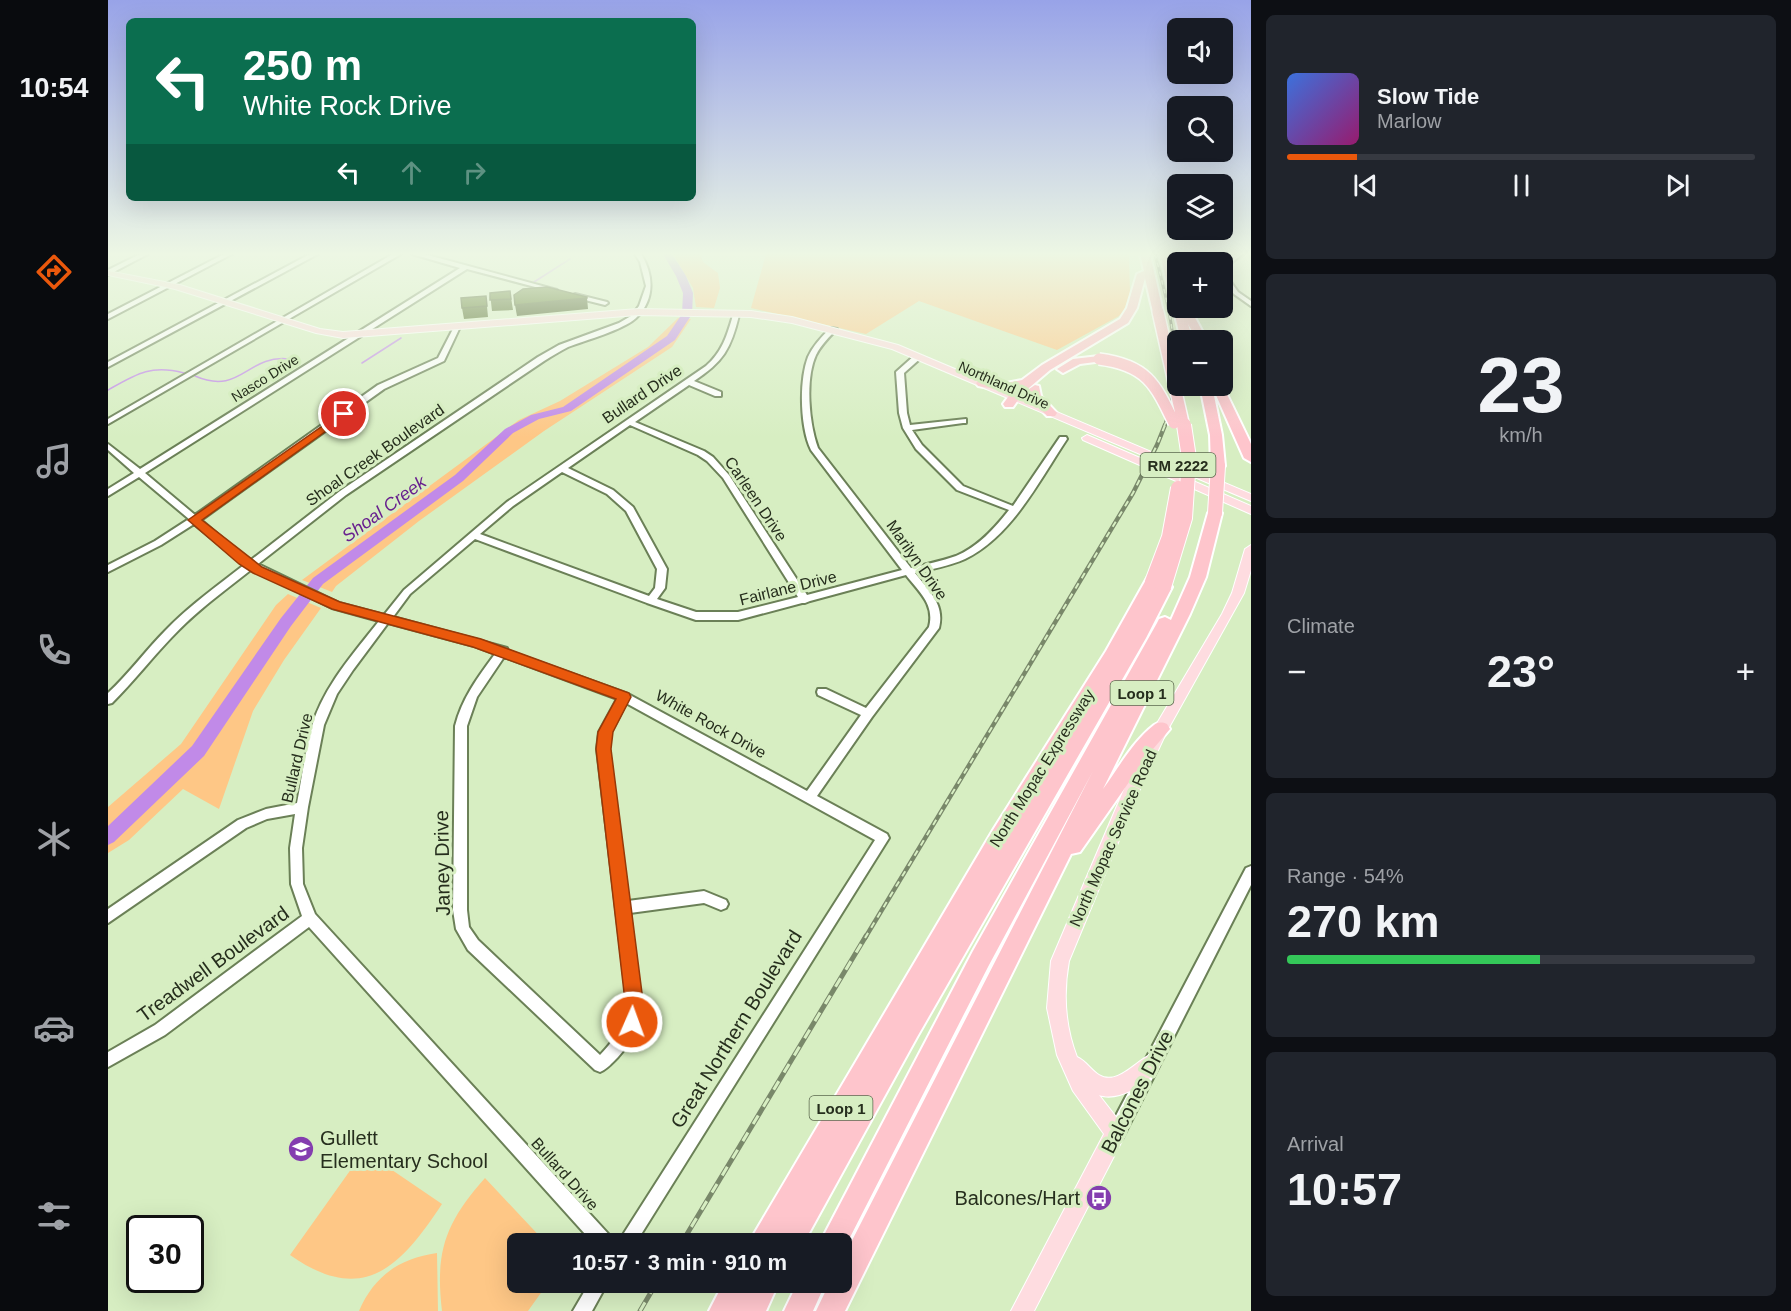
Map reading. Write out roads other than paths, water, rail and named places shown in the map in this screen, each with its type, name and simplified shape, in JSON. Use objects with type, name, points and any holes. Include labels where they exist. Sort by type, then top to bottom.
[{"type":"highway","points":[[982,383],[1008,387],[1032,386],[1054,363],[1124,321],[1129,315]]},
{"type":"highway","points":[[794,1233],[1138,638],[1158,585],[1181,539],[1189,477],[1187,440],[1155,315]]},
{"type":"highway","name":"North Mopac Expressway","points":[[767,1233],[1000,836],[1158,585],[1178,492],[1179,456],[1155,315]]},
{"type":"highway","points":[[1014,400],[1032,386],[1070,364],[1099,359],[1128,364],[1146,374],[1155,385],[1174,423]]},
{"type":"highway","points":[[1032,386],[1035,397],[1051,413]]},
{"type":"highway","points":[[1200,396],[1213,464]]},
{"type":"highway","name":"Loop 1","points":[[830,1311],[1055,868],[1182,614],[1198,577],[1210,511],[1216,435],[1208,396]]},
{"type":"highway","points":[[1223,396],[1251,458]]},
{"type":"highway","points":[[839,1233],[981,958],[1171,613],[1195,556],[1210,511]]},
{"type":"highway","points":[[1055,868],[1161,729]]},
{"type":"highway","points":[[921,972],[1013,852]]},
{"type":"highway","points":[[956,1060],[957,1025],[1024,883]]},
{"type":"highway","points":[[723,1311],[733,1293]]},
{"type":"highway","points":[[751,1311],[760,1293]]},
{"type":"highway","points":[[798,1311],[807,1293]]},
{"type":"main road","name":"RM 2222","points":[[270,315],[330,333],[359,335],[594,315]]},
{"type":"main road","points":[[611,315],[621,320],[621,324]]},
{"type":"main road","name":"Northland Drive","points":[[737,315],[830,331],[915,359],[982,383],[1014,400],[1051,413],[1251,498]]},
{"type":"main road","name":"Northland Drive","points":[[915,359],[1014,400],[1251,510]]},
{"type":"main road","name":"North Mopac Service Road","points":[[1116,1133],[1080,1083],[1069,1058],[1060,1032],[1055,979],[1122,812],[1161,729],[1228,614],[1238,593],[1251,549]]},
{"type":"main road","points":[[1069,1058],[1089,1080],[1108,1089],[1120,1087],[1150,1065]]},
{"type":"main road","name":"Balcones Drive","points":[[1022,1311],[1116,1133]]},
{"type":"street","points":[[108,364],[201,315]]},
{"type":"street","points":[[108,422],[294,315]]},
{"type":"street","name":"Nasco Drive","points":[[108,493],[390,315]]},
{"type":"street","name":"Shoal Creek Boulevard","points":[[108,700],[147,661],[182,620],[249,565],[364,477],[512,381],[541,359],[562,347],[621,324],[633,315]]},
{"type":"street","name":"Bullard Drive","points":[[596,1233],[310,918],[297,884],[296,848],[302,807],[318,725],[332,693],[349,667],[407,592],[510,504],[689,382],[724,355],[736,315]]},
{"type":"street","points":[[108,569],[158,543],[194,520],[381,387],[441,359],[457,327]]},
{"type":"street","name":"Marilyn Drive","points":[[809,797],[868,714],[934,628],[937,616],[933,603],[814,448],[809,437],[807,425],[808,371],[817,347],[830,331]]},
{"type":"street","points":[[915,359],[900,372],[900,379],[907,428],[919,447],[960,488],[1014,509]]},
{"type":"street","points":[[689,382],[718,394]]},
{"type":"street","points":[[907,428],[963,421]]},
{"type":"street","name":"Carleen Drive","points":[[629,423],[710,459],[726,477],[805,600]]},
{"type":"street","name":"Fairlane Drive","points":[[474,535],[651,601],[696,615],[738,616],[960,558],[975,551],[997,531],[1063,439]]},
{"type":"street","name":"White Rock Drive","points":[[108,446],[249,565],[321,599],[385,620],[503,651],[624,697],[883,838]]},
{"type":"street","points":[[562,469],[610,492],[630,509],[662,569],[660,588],[651,601]]},
{"type":"street","name":"Janey Drive","points":[[503,651],[472,693],[464,709],[461,726],[460,910],[463,929],[473,945],[600,1065],[624,1041],[632,1022],[634,1001],[623,908]]},
{"type":"street","points":[[822,692],[868,714]]},
{"type":"street","points":[[624,697],[605,732],[603,749],[623,908],[704,897],[721,904]]},
{"type":"street","points":[[108,916],[242,824],[266,814],[302,807]]},
{"type":"street","name":"Great Northern Boulevard","points":[[632,1233],[883,838]]},
{"type":"street","name":"Balcones Drive","points":[[1116,1133],[1251,872]]},
{"type":"street","name":"Treadwell Boulevard","points":[[108,1060],[160,1030],[310,918]]},
{"type":"street","points":[[582,1311],[593,1293]]},
{"type":"waterway","name":"Shoal Creek","points":[[108,837],[198,751],[286,622],[318,581],[459,478],[509,431],[535,417],[567,409],[671,338],[686,315]]},
{"type":"waterway","points":[[362,363],[401,338]]},
{"type":"waterway","points":[[195,376],[211,381],[223,381],[234,378],[263,362],[289,359]]},
{"type":"waterway","points":[[108,390],[144,372],[172,370],[184,373]]},
{"type":"railway","points":[[1164,427],[1171,405],[1175,362],[1169,315]]},
{"type":"railway","points":[[865,938],[1133,493],[1165,425]]},
{"type":"railway","points":[[688,1233],[866,936]]},
{"type":"railway","points":[[640,1311],[651,1293]]},
{"type":"place","name":"Gullett Elementary School","points":[[301,1149]]},
{"type":"place","name":"Balcones/Hart","points":[[1099,1198]]}]
